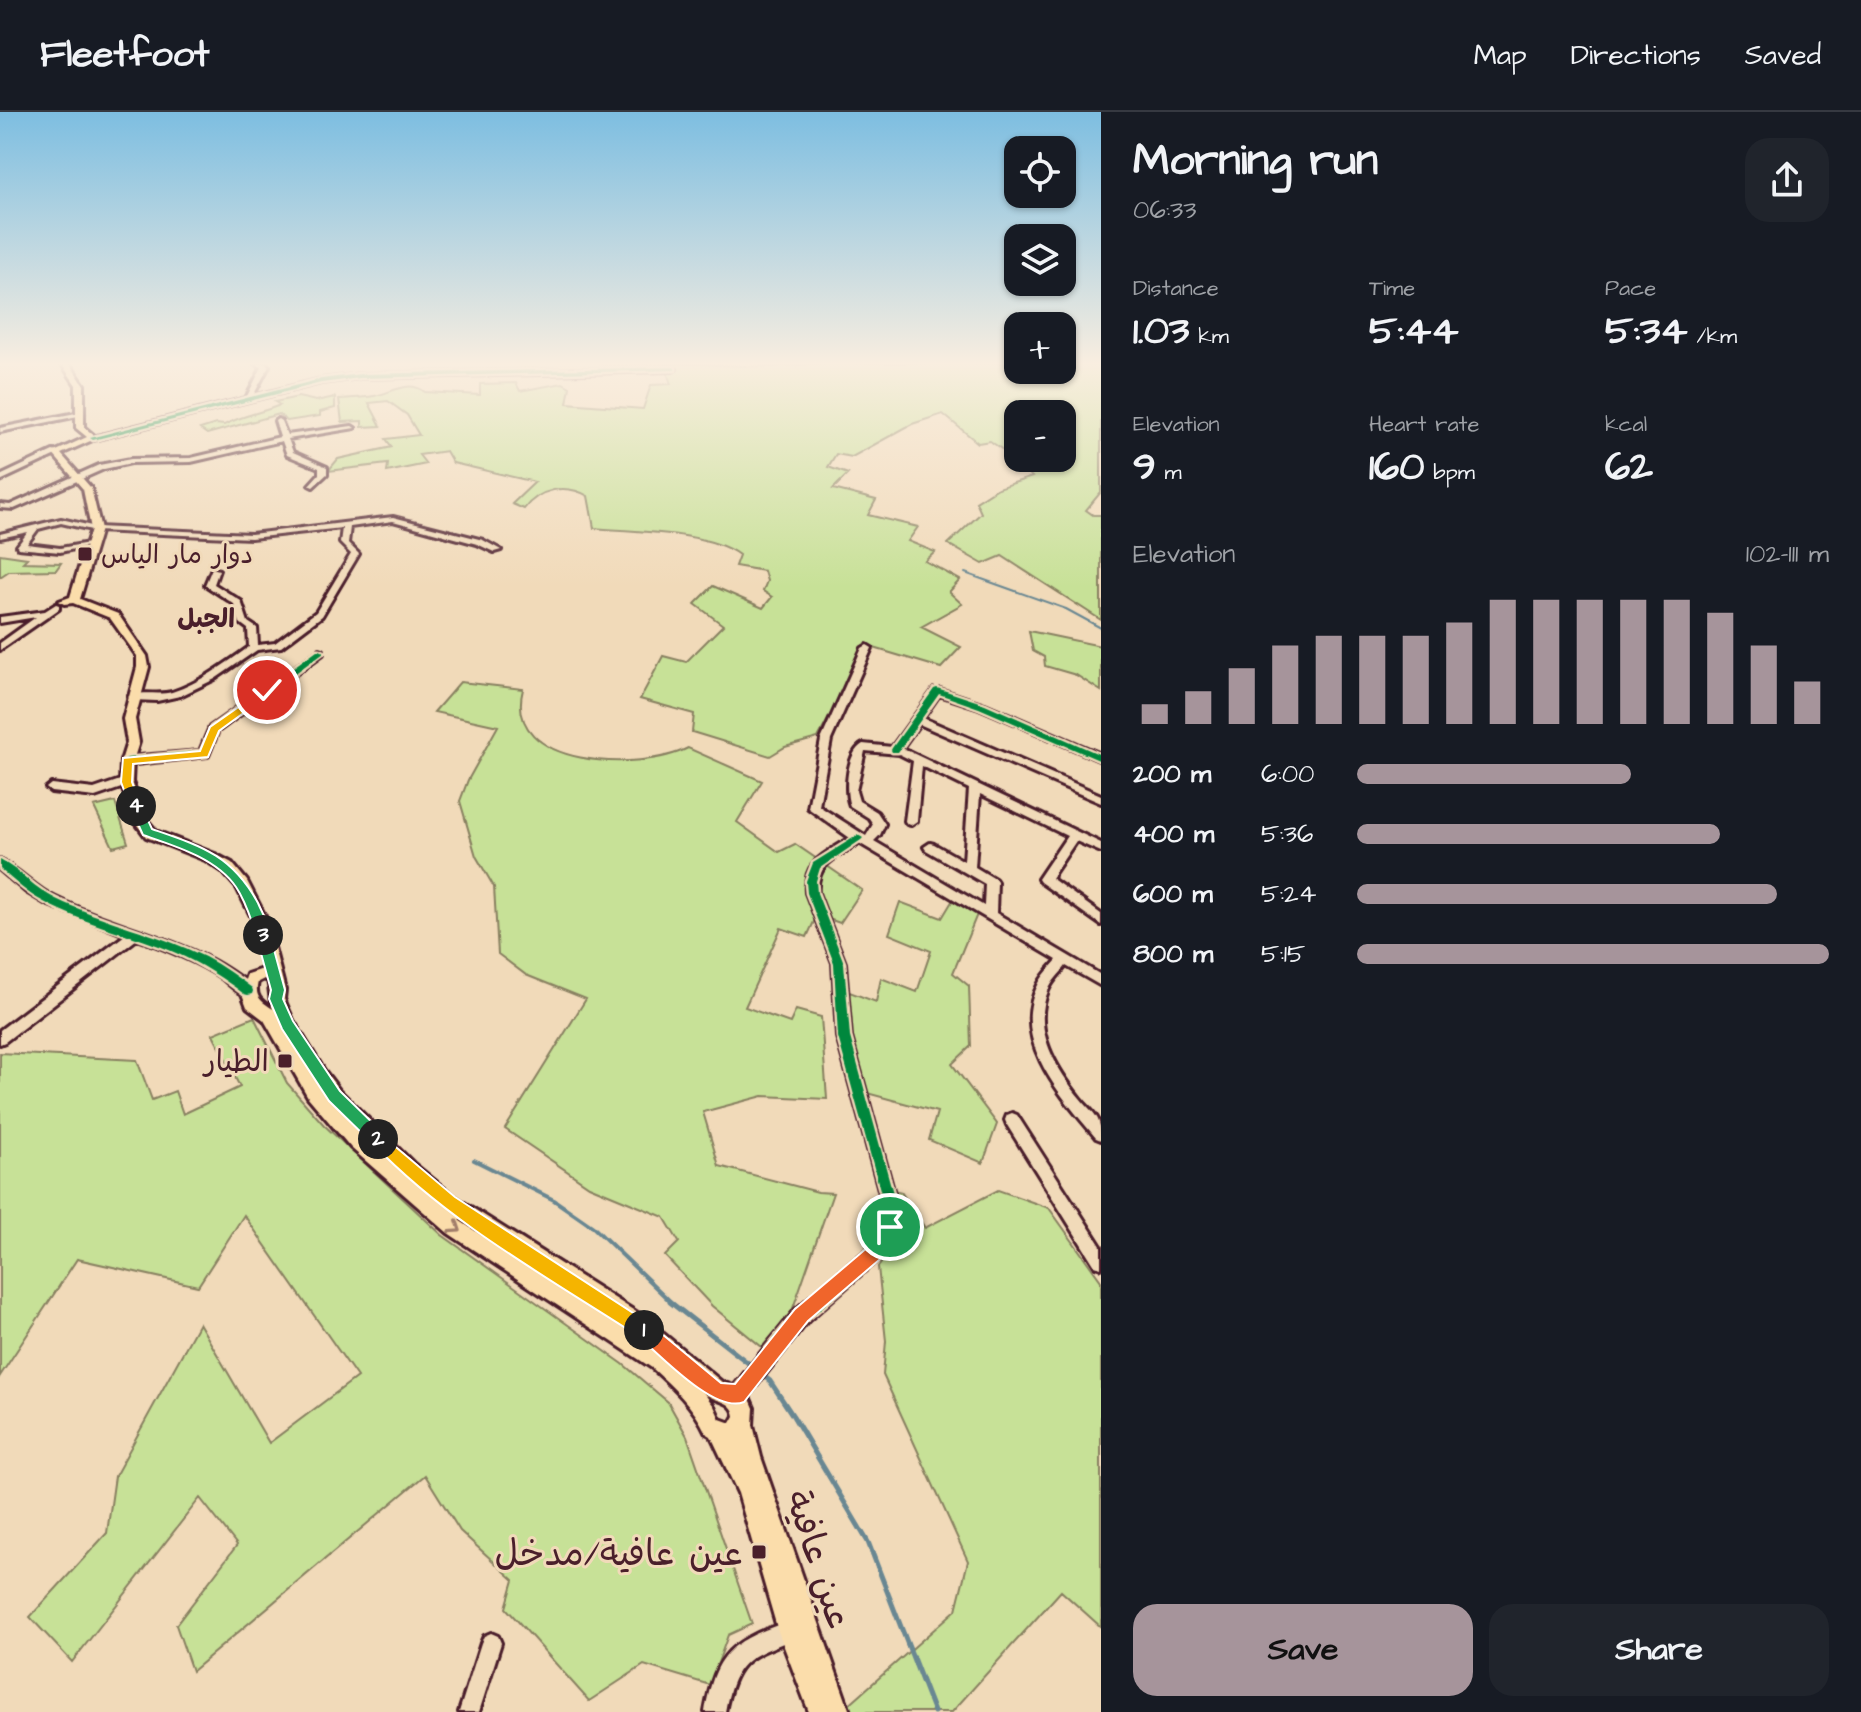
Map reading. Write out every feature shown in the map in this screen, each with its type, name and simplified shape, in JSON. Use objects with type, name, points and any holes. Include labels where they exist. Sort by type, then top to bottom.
[{"type":"main road","points":[[63,606],[79,589],[96,529],[87,488],[56,453],[93,438]]},
{"type":"main road","points":[[63,606],[94,609],[114,616],[142,656],[143,667],[129,719],[133,742],[127,761],[126,782],[147,832],[183,845],[227,867],[242,885],[260,920],[265,945],[263,975],[253,998],[268,1004],[276,999]]},
{"type":"main road","points":[[263,975],[278,990],[276,999],[306,1057],[334,1096],[428,1187],[634,1322],[728,1394],[745,1408],[743,1426],[735,1433],[714,1422],[709,1400],[728,1394]]},
{"type":"main road","name":"عين عافية","points":[[253,998],[269,1015],[314,1092],[334,1116],[430,1209],[659,1361],[682,1382],[714,1422],[748,1491],[789,1631],[821,1712]]},
{"type":"main road","name":"عين عافية","points":[[743,1426],[748,1454],[768,1504],[797,1603],[838,1712]]},
{"type":"street","points":[[0,506],[11,507],[102,467],[131,461],[191,460],[284,438],[290,453],[323,467],[323,474],[313,485]]},
{"type":"street","points":[[2,475],[56,453]]},
{"type":"street","points":[[0,546],[4,543],[2,536],[38,524],[61,521],[96,529],[251,536],[393,519],[480,542],[497,550]]},
{"type":"street","points":[[38,524],[21,546],[60,550],[89,545]]},
{"type":"street","points":[[133,697],[165,697],[176,693],[214,675],[254,648],[278,645],[319,614],[355,554],[344,543],[346,525]]},
{"type":"street","points":[[215,570],[209,585],[238,603],[244,623],[252,628],[254,648]]},
{"type":"street","points":[[0,620],[63,606]]},
{"type":"street","points":[[0,647],[63,606]]},
{"type":"street","points":[[867,648],[826,740],[813,808],[1101,981]]},
{"type":"street","points":[[127,761],[204,754],[214,729],[320,652]]},
{"type":"street","points":[[895,750],[937,691],[982,706],[1101,758]]},
{"type":"street","points":[[917,719],[1101,799]]},
{"type":"street","points":[[728,1394],[802,1315],[880,1248],[890,1227],[888,1197],[844,1037],[839,963],[812,893],[811,881],[816,866],[876,832],[879,824],[873,815],[857,806],[852,799],[859,751],[867,746],[895,750],[918,759],[1101,848]]},
{"type":"street","points":[[911,821],[918,759]]},
{"type":"street","points":[[51,788],[95,793],[126,782]]},
{"type":"street","points":[[969,869],[975,786]]},
{"type":"street","points":[[1074,835],[1044,879],[1101,920]]},
{"type":"street","points":[[930,847],[991,882],[990,913]]},
{"type":"street","points":[[0,864],[49,900],[218,969],[253,998]]},
{"type":"street","points":[[0,1038],[136,933]]},
{"type":"street","points":[[1065,959],[1043,987],[1037,1014],[1038,1027],[1054,1075],[1101,1133]]},
{"type":"street","points":[[218,969],[263,975]]},
{"type":"street","points":[[1012,1120],[1101,1260]]},
{"type":"street","points":[[715,1712],[724,1676],[733,1658],[750,1644],[789,1631]]},
{"type":"street","points":[[469,1712],[491,1643]]},
{"type":"green space","points":[[887,438],[852,457],[836,454],[828,467],[848,474],[833,489],[876,500],[868,515],[918,527],[908,541],[935,552],[925,561],[960,580],[949,592],[962,604],[921,627],[961,647],[941,668],[867,646],[818,738],[785,747],[770,756],[692,732],[694,714],[640,699],[663,656],[686,662],[723,625],[695,604],[713,586],[763,608],[772,597],[763,591],[767,581],[764,571],[735,566],[739,555],[709,541],[670,534],[594,528],[588,496],[579,492],[553,490],[537,497],[524,509],[512,504],[535,482],[453,463],[446,451],[419,455],[426,464],[387,472],[388,464],[328,471],[338,459],[392,447],[386,439]]},
{"type":"green space","points":[[972,438],[1004,438],[1004,451],[990,441],[978,443]]},
{"type":"green space","points":[[1076,438],[1101,438],[1101,492],[1086,510],[1093,515],[1101,515],[1101,620],[1002,556],[983,564],[948,544],[981,513],[976,502],[998,488],[1032,477],[1028,472],[1076,472]]},
{"type":"green space","points":[[0,554],[27,558],[23,562],[61,563],[56,570],[9,571],[0,577]]},
{"type":"green space","points":[[1029,631],[1101,646],[1101,691],[1076,675],[1045,666],[1044,657],[1033,651]]},
{"type":"green space","points":[[460,682],[523,689],[522,715],[533,735],[554,749],[580,758],[640,760],[667,756],[688,748],[762,781],[737,822],[779,852],[795,844],[862,890],[840,923],[817,915],[807,937],[781,928],[745,1007],[790,1023],[796,1010],[821,1017],[827,1099],[763,1096],[703,1112],[719,1166],[818,1192],[833,1193],[791,1314],[762,1347],[712,1306],[665,1256],[679,1242],[664,1217],[589,1186],[505,1129],[586,999],[526,975],[498,954],[494,887],[476,856],[460,801],[498,726],[434,712]]},
{"type":"green space","points":[[115,802],[128,843],[113,847],[94,807]]},
{"type":"green space","points":[[954,898],[978,912],[953,973],[969,986],[971,1046],[952,1064],[997,1124],[983,1163],[929,1140],[937,1112],[863,1092],[839,988],[876,1002],[881,978],[917,992],[931,951],[889,934],[900,902],[942,918]]},
{"type":"green space","points":[[254,1017],[287,1083],[324,1125],[442,1235],[623,1364],[668,1402],[687,1436],[752,1624],[728,1635],[710,1685],[644,1665],[589,1701],[506,1608],[514,1580],[460,1531],[425,1475],[192,1671],[176,1625],[237,1545],[200,1498],[72,1662],[30,1617],[107,1533],[115,1476],[199,1323],[269,1443],[357,1377],[244,1215],[198,1286],[77,1259],[0,1376],[0,1053],[137,1060],[152,1100],[175,1091],[183,1114],[240,1087],[213,1034]]},
{"type":"green space","points":[[892,1190],[901,1192],[925,1228],[998,1190],[1049,1208],[1101,1281],[1101,1627],[1061,1591],[952,1712],[849,1712],[846,1707],[956,1610],[968,1561],[883,1375],[886,1341],[878,1267],[892,1247],[897,1231]]},
{"type":"waterway","points":[[965,573],[1066,609],[1101,628]]},
{"type":"waterway","points":[[474,1160],[554,1200],[593,1227],[673,1304]]},
{"type":"waterway","points":[[670,1302],[752,1366]]},
{"type":"waterway","points":[[761,1374],[770,1381],[793,1416],[868,1542],[934,1712]]},
{"type":"cycle path","points":[[127,761],[204,754],[214,729],[320,652]]},
{"type":"cycle path","points":[[895,750],[937,691],[982,706],[1101,758]]},
{"type":"cycle path","points":[[737,1396],[802,1315],[880,1248],[890,1227],[888,1197],[844,1037],[839,963],[812,893],[811,881],[816,866],[858,838]]},
{"type":"cycle path","points":[[0,864],[50,901],[178,949],[226,974],[248,991]]},
{"type":"place","name":"دوار مار الياس","points":[[85,554]]},
{"type":"place","name":"الطيار","points":[[285,1061]]},
{"type":"place","name":"عين عافية/مدخل","points":[[759,1552]]},
{"type":"district","name":"الجبل","points":[[206,618]]},
{"type":"route","points":[[267,690],[214,729],[204,754],[127,761],[126,782],[147,832],[210,857],[227,867],[242,885],[260,920],[278,990],[276,999],[306,1057],[334,1096],[407,1169],[449,1203],[634,1322],[718,1392],[731,1392],[737,1396],[802,1315],[880,1248],[890,1227]]}]
